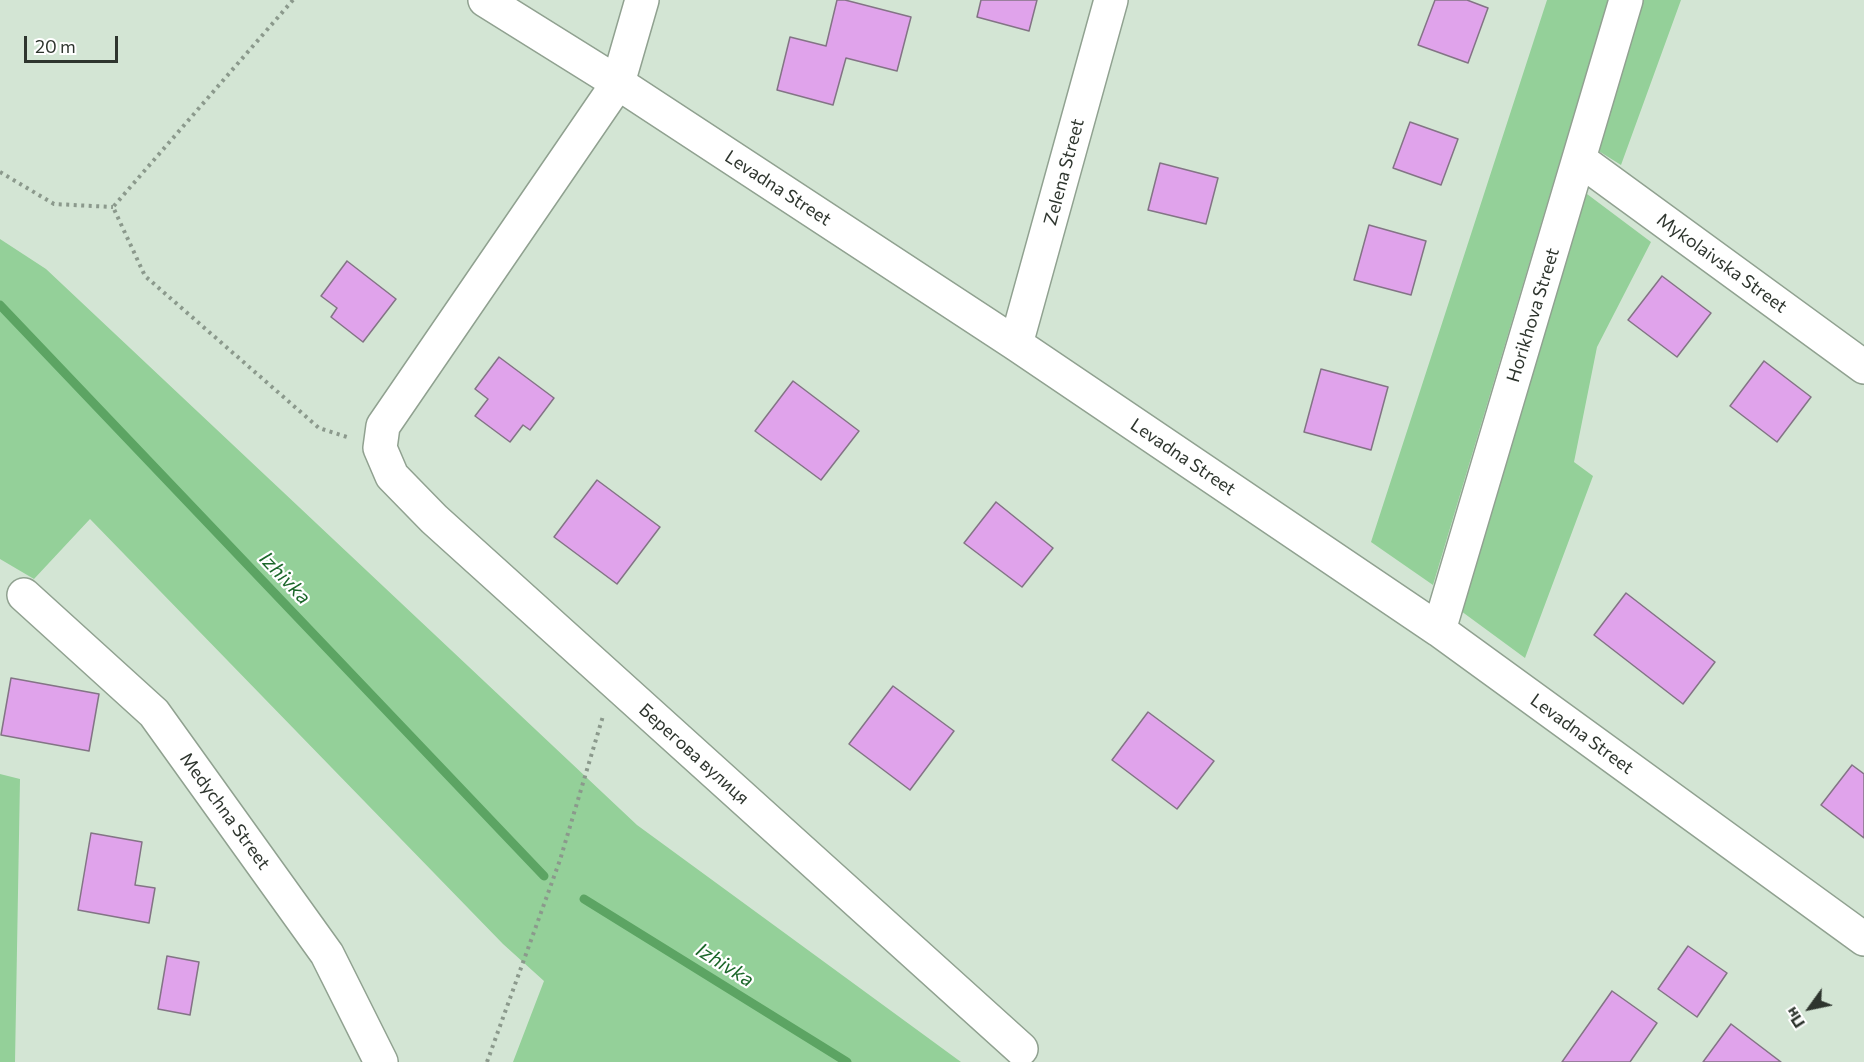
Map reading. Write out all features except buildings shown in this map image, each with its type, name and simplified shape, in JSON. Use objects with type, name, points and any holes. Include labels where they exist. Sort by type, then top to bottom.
[{"type":"street","name":"Levadna Street","points":[[485,0],[618,83],[1016,344],[1439,630],[1864,939]]},
{"type":"street","points":[[380,448],[382,426],[618,83],[642,0]]},
{"type":"street","name":"Zelena Street","points":[[1016,344],[1111,0]]},
{"type":"street","name":"Horikhova Street","points":[[1439,630],[1626,0]]},
{"type":"street","name":"Mykolaivska Street","points":[[1580,159],[1864,367]]},
{"type":"street","name":"Берегова вулиця","points":[[380,448],[392,476],[434,519],[1021,1049]]},
{"type":"street","name":"Medychna Street","points":[[24,595],[154,713],[327,954],[381,1062]]},
{"type":"path","points":[[113,207],[293,0]]},
{"type":"path","points":[[0,172],[54,204],[113,207]]},
{"type":"path","points":[[113,207],[145,276],[319,428],[380,448]]},
{"type":"path","points":[[487,1062],[560,860],[614,681]]},
{"type":"green space","points":[[1547,0],[1608,0],[1433,585],[1371,542]]},
{"type":"green space","points":[[1642,0],[1681,0],[1621,165],[1597,150]]},
{"type":"green space","points":[[1583,191],[1651,242],[1597,347],[1574,462],[1593,476],[1525,658],[1461,611]]},
{"type":"green space","points":[[0,239],[46,269],[637,825],[961,1062],[513,1062],[544,981],[503,944],[90,519],[34,579],[0,559]]},
{"type":"green space","points":[[0,774],[20,779],[15,1062],[0,1062]]},
{"type":"waterway","name":"Izhivka","points":[[0,305],[544,876]]},
{"type":"waterway","name":"Izhivka","points":[[584,899],[847,1062]]}]
